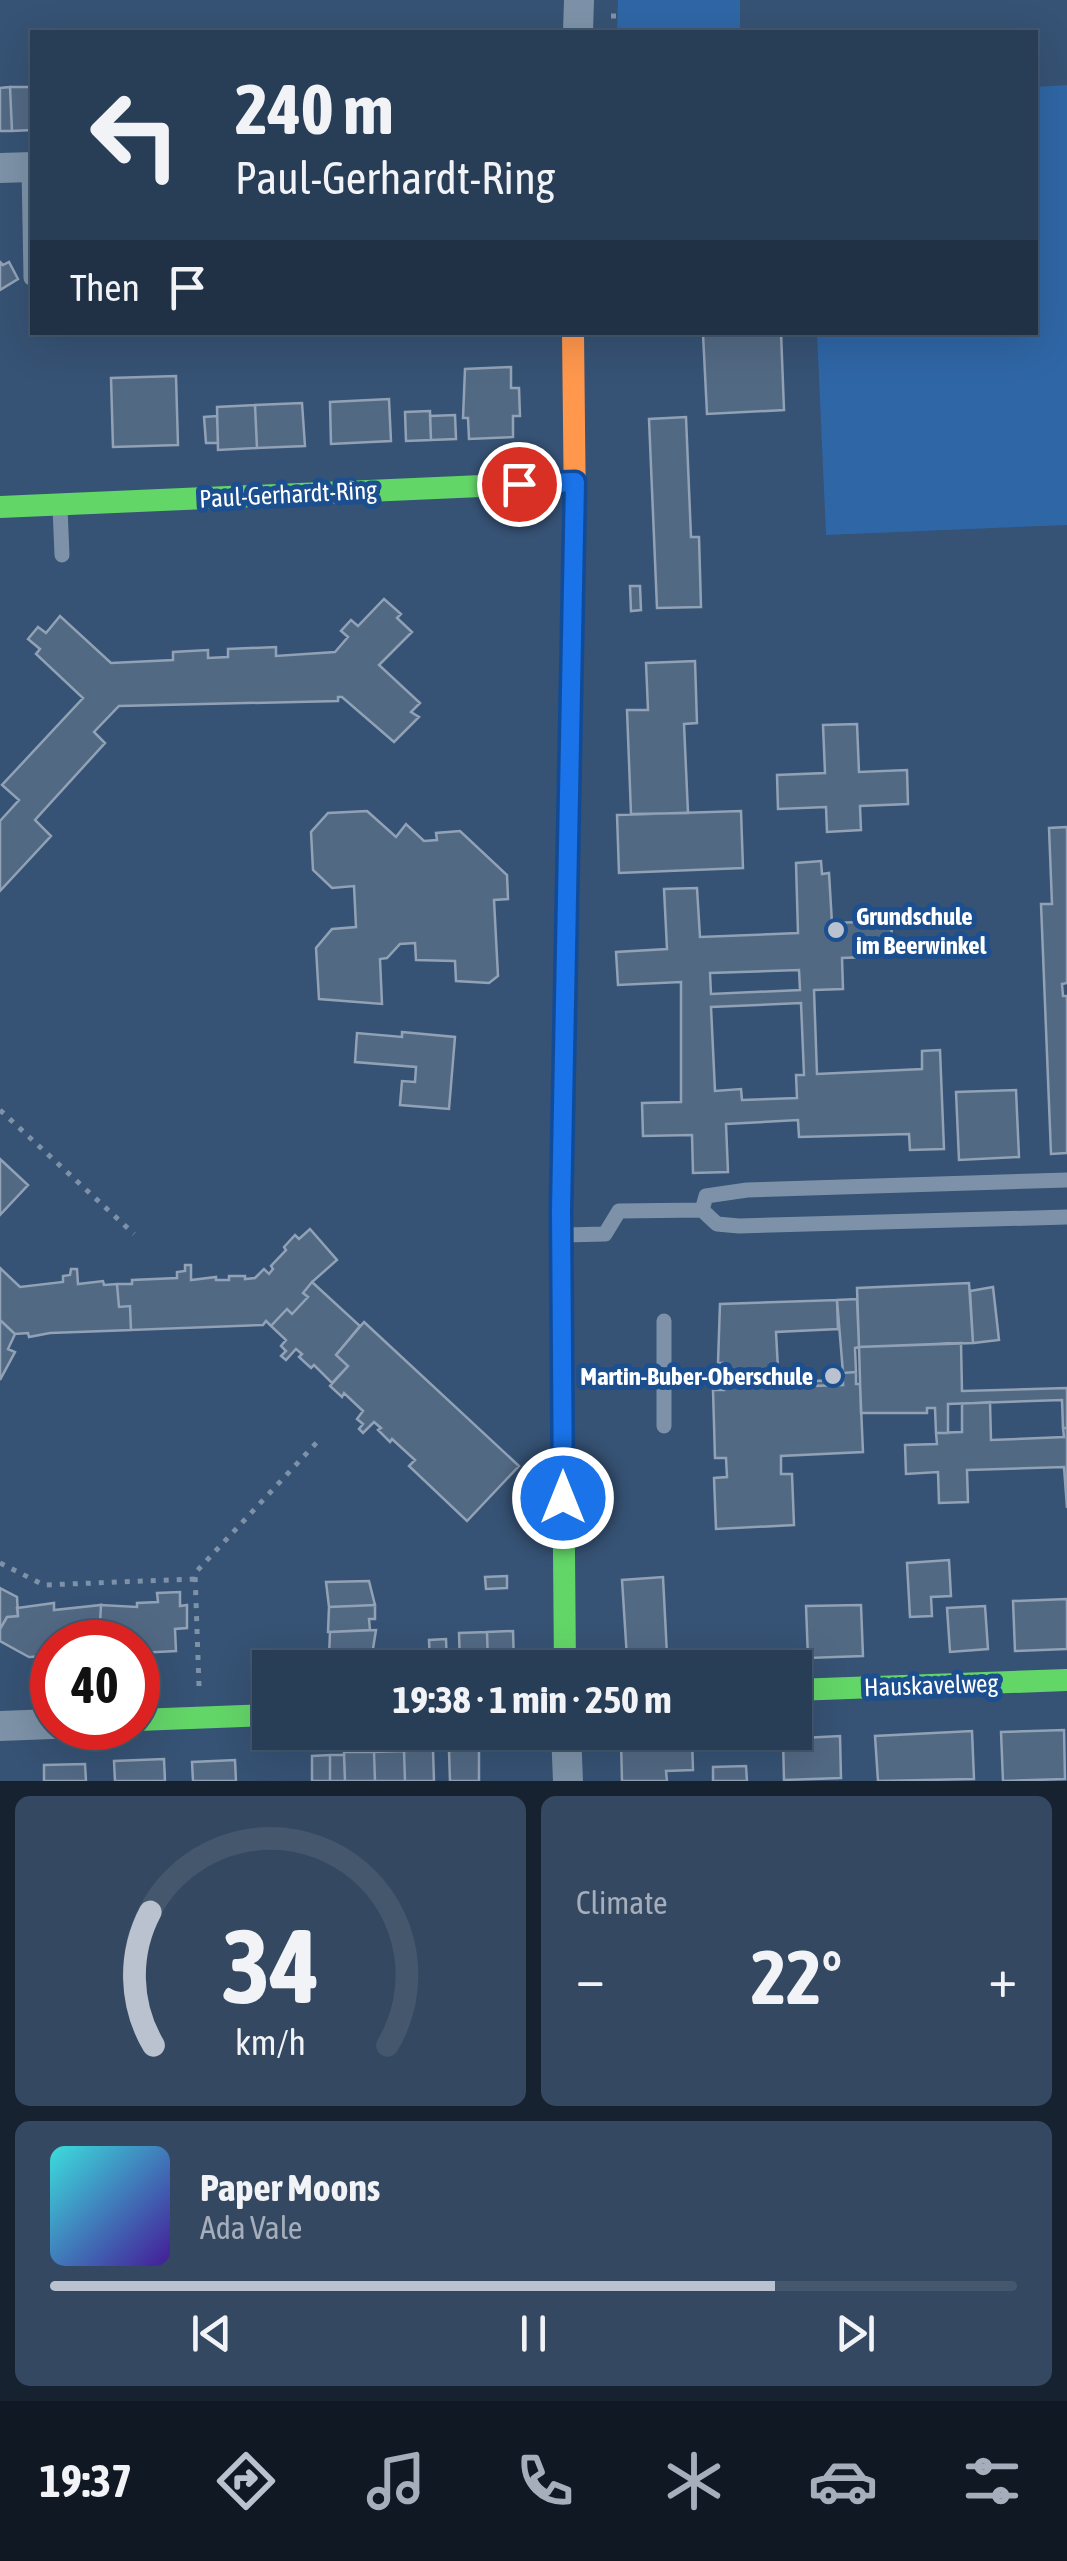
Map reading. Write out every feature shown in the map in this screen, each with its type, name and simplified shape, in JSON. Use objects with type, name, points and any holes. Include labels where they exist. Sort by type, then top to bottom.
[{"type":"street","points":[[578,30],[579,0]]},
{"type":"street","points":[[565,1650],[561,1235],[575,482],[573,335]]},
{"type":"street","name":"Paul-Gerhardt-Ring","points":[[0,507],[575,482]]},
{"type":"street","name":"Hauskavelweg","points":[[812,1689],[1067,1680]]},
{"type":"street","points":[[160,1719],[252,1715]]},
{"type":"street","points":[[0,1726],[30,1725]]},
{"type":"street","points":[[567,1750],[568,1781]]},
{"type":"lane","points":[[21,167],[30,267]]},
{"type":"lane","points":[[60,504],[62,555]]},
{"type":"lane","points":[[702,1210],[706,1196],[747,1190],[1067,1180]]},
{"type":"lane","points":[[561,1235],[605,1234],[619,1211],[702,1210],[717,1224],[739,1226],[1067,1217]]},
{"type":"lane","points":[[664,1321],[664,1426]]},
{"type":"path","points":[[0,1110],[134,1234]]},
{"type":"path","points":[[199,1699],[195,1573],[320,1438]]},
{"type":"path","points":[[0,1563],[44,1585],[195,1578]]},
{"type":"shaded area","points":[[618,0],[740,0],[740,30],[617,30]]},
{"type":"shaded area","points":[[1067,85],[1067,525],[826,535],[817,335],[1038,335],[1038,87]]},
{"type":"building","points":[[10,87],[30,87],[30,130],[12,131]]},
{"type":"building","points":[[10,87],[12,131],[0,131],[0,88]]},
{"type":"building","points":[[0,262],[9,262],[18,279],[0,290]]},
{"type":"building","points":[[703,335],[781,335],[784,410],[707,414]]},
{"type":"building","points":[[511,367],[511,388],[519,388],[520,416],[513,416],[513,437],[469,439],[468,418],[463,418],[465,369]]},
{"type":"building","points":[[176,376],[178,445],[113,447],[111,378]]},
{"type":"building","points":[[389,399],[391,441],[331,444],[330,402]]},
{"type":"building","points":[[302,403],[305,446],[257,448],[255,405]]},
{"type":"building","points":[[255,405],[257,448],[218,450],[217,407]]},
{"type":"building","points":[[430,411],[431,440],[406,441],[405,412]]},
{"type":"building","points":[[455,415],[456,439],[431,440],[430,416]]},
{"type":"building","points":[[217,416],[218,443],[206,443],[204,417]]},
{"type":"building","points":[[686,417],[691,537],[699,537],[701,607],[657,608],[649,419]]},
{"type":"building","points":[[630,586],[640,586],[641,610],[631,611]]},
{"type":"building","points":[[384,599],[401,614],[397,618],[412,632],[379,665],[420,703],[411,712],[419,717],[394,742],[342,697],[338,701],[119,706],[94,732],[105,743],[35,820],[51,836],[0,891],[0,821],[19,800],[2,785],[83,698],[36,654],[40,649],[28,639],[38,627],[46,633],[60,616],[111,663],[173,660],[173,652],[208,650],[208,658],[228,657],[228,649],[276,647],[276,656],[335,652],[348,637],[341,631],[351,620],[358,626]]},
{"type":"building","points":[[695,661],[697,723],[684,724],[688,813],[631,814],[627,710],[648,710],[646,663]]},
{"type":"building","points":[[857,724],[859,772],[907,770],[908,804],[860,806],[861,830],[827,832],[826,807],[778,809],[777,775],[825,773],[823,725]]},
{"type":"building","points":[[367,811],[396,837],[406,824],[424,841],[437,840],[436,833],[460,831],[507,875],[508,899],[494,900],[498,976],[489,983],[456,981],[455,961],[416,960],[415,943],[400,944],[387,958],[380,959],[382,1004],[319,999],[316,948],[332,929],[356,927],[354,886],[332,888],[313,870],[311,832],[328,813]]},
{"type":"building","points":[[741,811],[743,868],[619,873],[617,815]]},
{"type":"building","points":[[1067,827],[1067,983],[1062,984],[1063,996],[1067,996],[1067,1153],[1051,1154],[1041,904],[1052,904],[1049,828]]},
{"type":"building","points":[[821,861],[822,874],[829,873],[832,923],[891,921],[893,956],[842,958],[843,989],[814,990],[817,1074],[922,1069],[922,1051],[940,1050],[944,1149],[910,1150],[909,1134],[799,1137],[798,1120],[726,1124],[728,1172],[693,1173],[692,1135],[643,1136],[642,1103],[681,1102],[681,982],[618,985],[616,952],[667,949],[664,889],[697,888],[700,937],[798,933],[796,863]],"holes":[[[799,970],[800,990],[711,994],[710,973]],[[801,1003],[804,1075],[796,1075],[797,1098],[742,1100],[741,1089],[715,1091],[711,1007]]]},
{"type":"building","points":[[402,1032],[455,1037],[449,1109],[400,1105],[402,1081],[415,1082],[416,1067],[355,1062],[357,1033],[402,1037]]},
{"type":"building","points":[[1016,1090],[1019,1157],[959,1160],[956,1092]]},
{"type":"building","points":[[0,1159],[28,1185],[0,1215]]},
{"type":"building","points":[[310,1229],[337,1260],[312,1282],[303,1293],[308,1297],[292,1314],[287,1309],[271,1326],[266,1321],[263,1325],[131,1330],[130,1306],[119,1307],[117,1284],[177,1278],[177,1272],[185,1271],[185,1265],[191,1265],[191,1280],[255,1278],[264,1269],[269,1274],[286,1250],[284,1247],[295,1235],[299,1239]]},
{"type":"building","points":[[0,1268],[20,1287],[63,1282],[63,1276],[70,1275],[71,1269],[77,1269],[78,1284],[117,1284],[119,1307],[130,1306],[131,1330],[29,1337],[28,1333],[15,1334],[0,1320]]},
{"type":"building","points":[[312,1282],[360,1326],[336,1355],[348,1366],[332,1383],[299,1357],[302,1354],[296,1349],[286,1360],[281,1356],[286,1351],[281,1346],[286,1340],[271,1326],[287,1309],[292,1314],[308,1297],[303,1293]]},
{"type":"building","points":[[969,1283],[973,1343],[859,1347],[857,1288]]},
{"type":"building","points":[[993,1287],[999,1340],[973,1343],[970,1291]]},
{"type":"building","points":[[857,1299],[856,1372],[843,1373],[837,1300]]},
{"type":"building","points":[[837,1300],[838,1329],[776,1332],[779,1387],[843,1385],[843,1373],[856,1372],[863,1452],[781,1456],[781,1474],[792,1474],[794,1525],[716,1529],[714,1478],[727,1477],[726,1458],[715,1458],[713,1390],[724,1390],[723,1363],[718,1363],[720,1304]]},
{"type":"building","points":[[0,1320],[15,1334],[8,1349],[15,1352],[0,1380]]},
{"type":"building","points":[[364,1322],[519,1466],[467,1521],[409,1466],[415,1460],[392,1439],[390,1442],[374,1422],[363,1433],[359,1429],[363,1424],[357,1419],[363,1411],[330,1386],[348,1366],[336,1355]]},
{"type":"building","points":[[961,1343],[962,1391],[1067,1388],[1067,1428],[1063,1428],[1062,1400],[948,1404],[948,1433],[936,1433],[935,1408],[927,1408],[927,1413],[861,1413],[859,1347]]},
{"type":"building","points":[[842,1380],[843,1385],[779,1387],[779,1382]]},
{"type":"building","points":[[990,1402],[991,1440],[1064,1437],[1063,1428],[1067,1428],[1067,1508],[1064,1467],[967,1470],[968,1502],[939,1503],[938,1472],[906,1474],[905,1445],[937,1444],[936,1433],[962,1432],[962,1404]]},
{"type":"building","points":[[949,1560],[951,1596],[931,1597],[932,1616],[910,1617],[907,1563]]},
{"type":"building","points":[[507,1576],[507,1588],[486,1589],[485,1577]]},
{"type":"building","points":[[663,1577],[667,1650],[626,1650],[622,1580]]},
{"type":"building","points":[[369,1581],[375,1605],[329,1607],[326,1582]]},
{"type":"building","points":[[0,1588],[17,1597],[18,1616],[7,1617],[0,1629]]},
{"type":"building","points":[[180,1592],[180,1606],[187,1605],[187,1628],[175,1629],[176,1651],[160,1652],[160,1620],[100,1620],[101,1605],[137,1607],[137,1603],[158,1602],[157,1593]]},
{"type":"building","points":[[1067,1599],[1067,1649],[1015,1651],[1013,1601]]},
{"type":"building","points":[[54,1603],[54,1610],[101,1605],[100,1620],[30,1620],[29,1657],[0,1641],[0,1629],[7,1617],[18,1616],[17,1608]]},
{"type":"building","points":[[375,1605],[375,1619],[369,1619],[370,1630],[328,1632],[329,1607]]},
{"type":"building","points":[[861,1605],[863,1656],[812,1658],[812,1650],[808,1650],[806,1606]]},
{"type":"building","points":[[985,1606],[988,1649],[950,1652],[947,1608]]},
{"type":"building","points":[[376,1630],[373,1650],[329,1650],[330,1632]]},
{"type":"building","points":[[513,1631],[514,1650],[488,1650],[487,1632]]},
{"type":"building","points":[[487,1632],[488,1650],[460,1650],[459,1633]]},
{"type":"building","points":[[446,1639],[446,1650],[429,1650],[429,1640]]},
{"type":"building","points":[[1064,1730],[1065,1779],[1003,1781],[1001,1732]]},
{"type":"building","points":[[972,1731],[974,1779],[878,1781],[875,1736]]},
{"type":"building","points":[[840,1736],[841,1778],[784,1780],[783,1750],[812,1750],[812,1737]]},
{"type":"building","points":[[433,1750],[434,1781],[405,1781],[404,1751]]},
{"type":"building","points":[[479,1750],[479,1781],[450,1781],[449,1751]]},
{"type":"building","points":[[621,1750],[692,1750],[693,1770],[666,1771],[667,1781],[622,1781]]},
{"type":"building","points":[[404,1751],[405,1781],[375,1781],[374,1752]]},
{"type":"building","points":[[344,1752],[374,1752],[375,1781],[345,1781]]},
{"type":"building","points":[[330,1755],[330,1781],[312,1781],[312,1756]]},
{"type":"building","points":[[330,1755],[344,1755],[345,1781],[330,1781]]},
{"type":"building","points":[[164,1759],[165,1781],[115,1781],[114,1761]]},
{"type":"building","points":[[235,1760],[236,1781],[193,1781],[192,1762]]},
{"type":"building","points":[[85,1764],[86,1781],[44,1781],[44,1765]]},
{"type":"building","points":[[746,1766],[747,1781],[713,1781],[713,1767]]},
{"type":"traffic: fast","points":[[0,507],[575,482]]},
{"type":"traffic: fast","points":[[565,1650],[561,1210],[568,860]]},
{"type":"traffic: fast","points":[[812,1689],[1067,1680]]},
{"type":"traffic: fast","points":[[160,1719],[252,1716]]},
{"type":"traffic: slow","points":[[568,860],[575,515],[573,335]]},
{"type":"place","name":"Grundschule im Beerwinkel","points":[[836,930]]},
{"type":"place","name":"Martin-Buber-Oberschule","points":[[833,1376]]},
{"type":"route","points":[[519,484],[575,482],[561,1210],[563,1498]]}]
